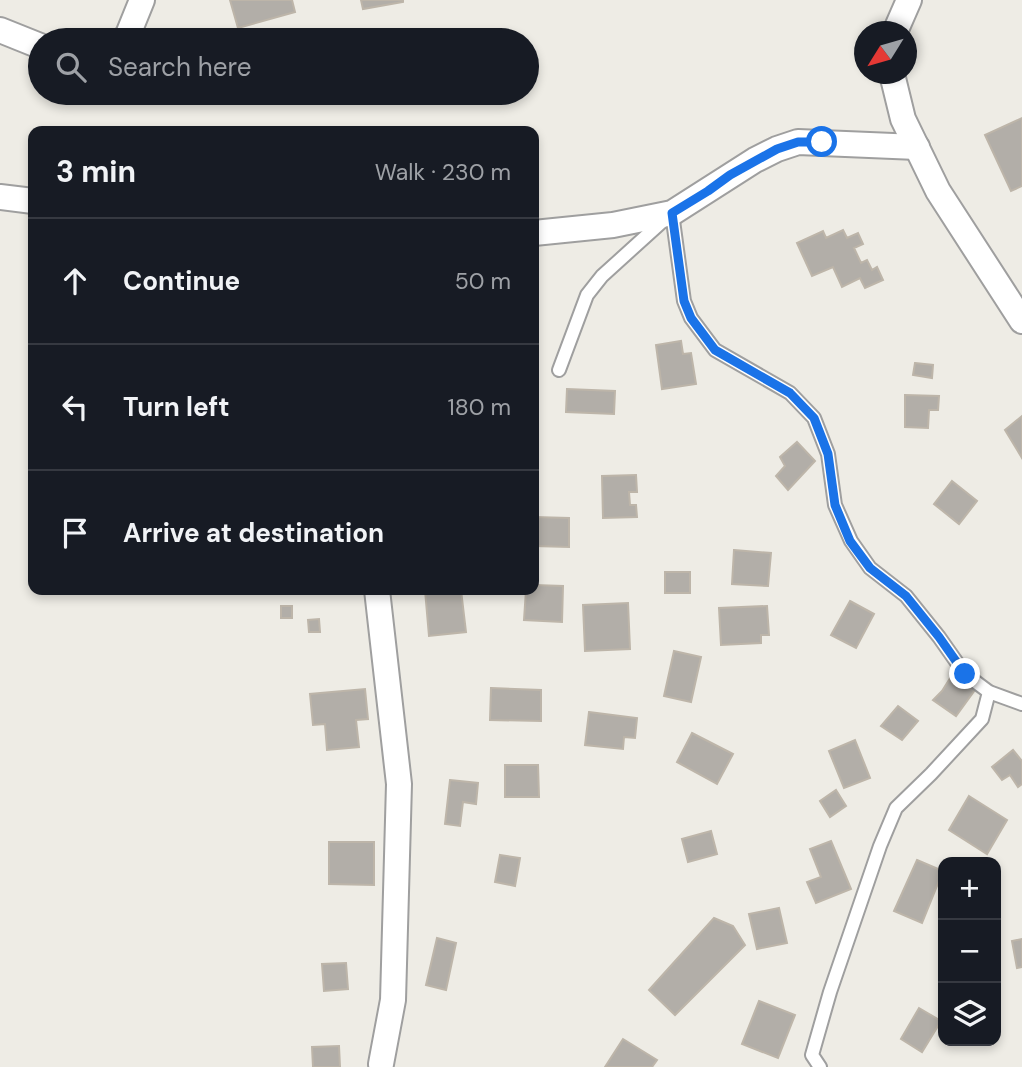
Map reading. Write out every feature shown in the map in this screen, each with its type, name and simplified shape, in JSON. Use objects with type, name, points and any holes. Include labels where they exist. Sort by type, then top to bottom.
[{"type":"street","points":[[131,28],[142,0]]},
{"type":"street","points":[[900,21],[909,0]]},
{"type":"street","points":[[0,30],[28,41]]},
{"type":"street","points":[[894,84],[903,119],[938,191],[1022,321]]},
{"type":"street","points":[[539,232],[612,225],[672,213],[755,160],[798,142],[917,147]]},
{"type":"street","points":[[0,197],[28,200]]},
{"type":"street","points":[[378,595],[398,784],[393,1000],[381,1064]]},
{"type":"lane","points":[[903,21],[920,0]]},
{"type":"lane","points":[[559,370],[587,295],[602,276],[672,213]]},
{"type":"lane","points":[[672,213],[684,301],[691,318],[715,350],[790,393],[814,418],[828,454],[835,505],[850,541],[870,568],[906,596],[965,674],[989,692],[1022,704]]},
{"type":"lane","points":[[820,1067],[813,1055],[830,992],[880,846],[896,808],[931,775],[982,719],[989,692]]},
{"type":"building","points":[[230,0],[292,0],[295,12],[238,28]]},
{"type":"building","points":[[361,0],[403,0],[403,2],[363,9]]},
{"type":"building","points":[[1022,118],[1022,186],[1011,191],[985,135]]},
{"type":"building","points":[[843,230],[847,238],[858,233],[863,244],[854,248],[861,263],[867,260],[872,270],[877,267],[883,280],[865,288],[860,278],[842,287],[833,267],[812,276],[797,243],[823,231],[826,238]]},
{"type":"building","points":[[681,341],[683,354],[691,353],[696,384],[662,389],[656,345]]},
{"type":"building","points":[[915,363],[933,365],[932,378],[913,375]]},
{"type":"building","points":[[567,389],[615,391],[614,414],[566,412]]},
{"type":"building","points":[[905,395],[939,396],[938,410],[929,410],[928,428],[905,427]]},
{"type":"building","points":[[1022,416],[1022,458],[1005,430]]},
{"type":"building","points":[[797,442],[815,461],[788,490],[776,476],[785,466],[780,457]]},
{"type":"building","points":[[636,475],[637,492],[629,492],[630,505],[636,505],[637,517],[603,518],[602,476]]},
{"type":"building","points":[[952,481],[977,501],[959,524],[934,504]]},
{"type":"building","points":[[539,517],[569,518],[569,547],[539,546]]},
{"type":"building","points":[[734,550],[771,553],[768,586],[732,584]]},
{"type":"building","points":[[665,572],[690,572],[690,593],[665,593]]},
{"type":"building","points":[[539,585],[563,586],[562,622],[524,620],[526,595],[539,595]]},
{"type":"building","points":[[425,595],[462,595],[466,632],[429,636]]},
{"type":"building","points":[[850,601],[874,614],[856,648],[831,635]]},
{"type":"building","points":[[628,603],[630,649],[585,651],[583,605]]},
{"type":"building","points":[[281,606],[292,606],[292,618],[281,618]]},
{"type":"building","points":[[767,606],[769,635],[761,635],[761,643],[721,645],[719,608]]},
{"type":"building","points":[[319,619],[320,632],[309,632],[308,620]]},
{"type":"building","points":[[674,651],[701,657],[691,702],[664,696]]},
{"type":"building","points":[[954,672],[975,690],[956,716],[933,700]]},
{"type":"building","points":[[491,688],[541,690],[541,721],[490,720]]},
{"type":"building","points":[[365,689],[368,719],[356,720],[359,747],[327,750],[325,724],[313,725],[310,694]]},
{"type":"building","points":[[898,706],[918,721],[902,740],[881,726]]},
{"type":"building","points":[[589,712],[637,718],[635,738],[624,737],[623,749],[585,745]]},
{"type":"building","points":[[692,733],[733,754],[717,784],[677,762]]},
{"type":"building","points":[[855,740],[870,778],[844,788],[829,751]]},
{"type":"building","points":[[1013,750],[1022,761],[1022,784],[1018,787],[1010,775],[1002,780],[992,767]]},
{"type":"building","points":[[505,765],[538,765],[539,797],[505,797]]},
{"type":"building","points":[[450,780],[478,783],[476,804],[463,802],[460,826],[445,824]]},
{"type":"building","points":[[836,790],[846,806],[830,817],[820,801]]},
{"type":"building","points":[[969,796],[1007,820],[987,854],[949,830]]},
{"type":"building","points":[[711,831],[717,854],[688,862],[682,839]]},
{"type":"building","points":[[831,841],[851,889],[816,903],[807,882],[821,877],[810,849]]},
{"type":"building","points":[[329,842],[374,842],[374,885],[329,884]]},
{"type":"building","points":[[500,855],[520,858],[515,886],[495,882]]},
{"type":"building","points":[[917,860],[938,869],[938,883],[922,923],[894,911]]},
{"type":"building","points":[[779,908],[787,943],[757,949],[749,914]]},
{"type":"building","points":[[714,918],[733,926],[745,945],[675,1015],[649,990]]},
{"type":"building","points":[[437,938],[456,943],[446,990],[426,985]]},
{"type":"building","points":[[1022,939],[1022,967],[1017,968],[1012,941]]},
{"type":"building","points":[[346,963],[348,989],[324,991],[322,964]]},
{"type":"building","points":[[759,1001],[795,1015],[778,1058],[742,1044]]},
{"type":"building","points":[[919,1008],[938,1019],[938,1026],[922,1052],[901,1039]]},
{"type":"building","points":[[623,1039],[657,1060],[652,1067],[605,1067]]},
{"type":"building","points":[[339,1046],[340,1067],[313,1067],[312,1047]]},
{"type":"route","points":[[822,142],[798,142],[777,149],[730,175],[672,213],[684,301],[691,318],[715,350],[790,393],[814,418],[828,454],[835,505],[850,541],[870,568],[906,596],[965,674]]}]
